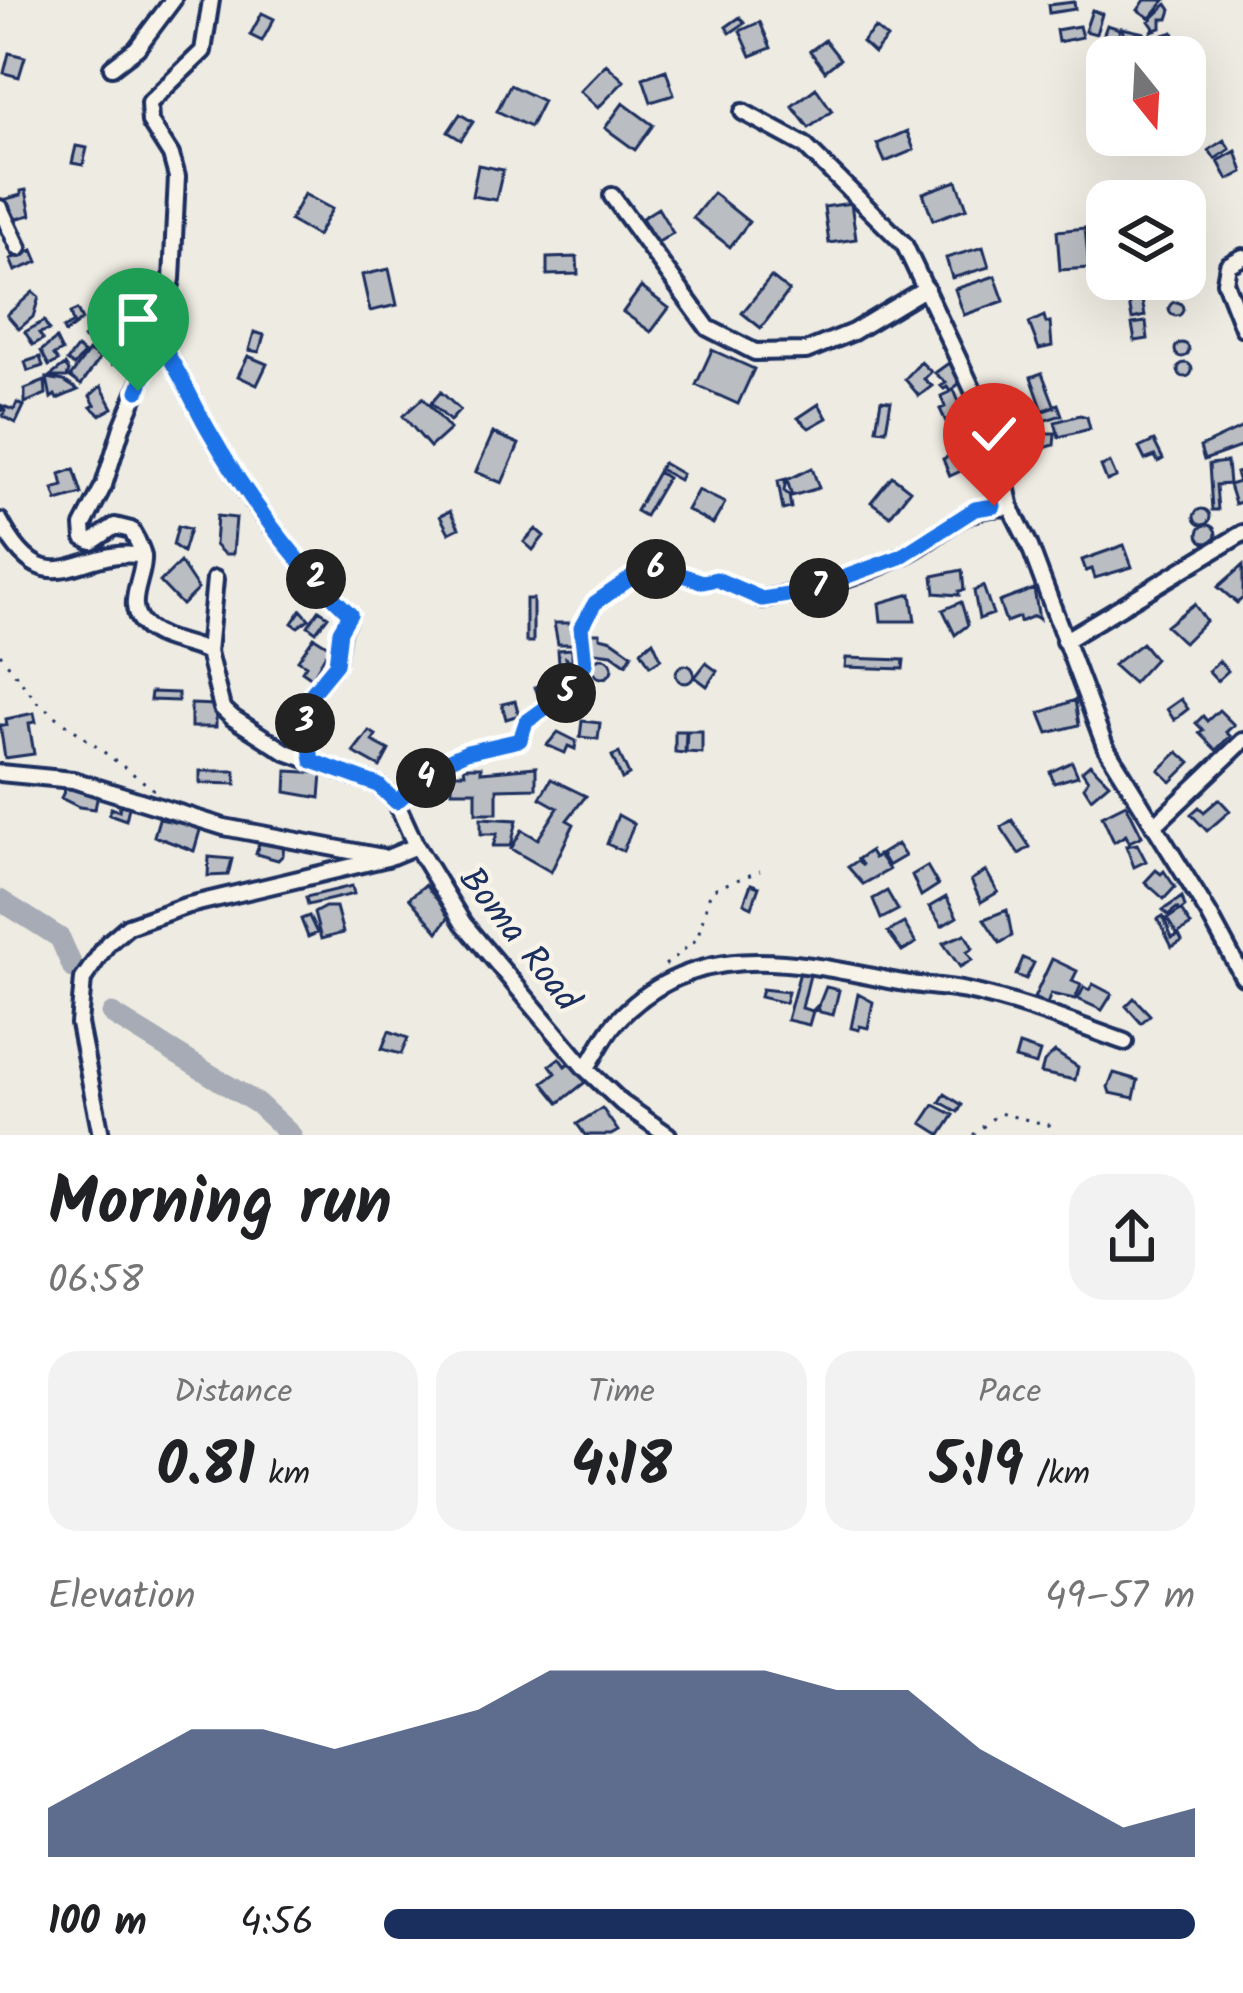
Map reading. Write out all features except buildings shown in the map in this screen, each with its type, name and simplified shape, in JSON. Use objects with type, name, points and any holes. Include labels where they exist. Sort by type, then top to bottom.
[{"type":"street","points":[[112,67],[136,48],[173,0]]},
{"type":"street","points":[[208,652],[188,642],[171,641],[145,626],[136,610],[134,586],[143,556],[131,530],[115,526],[92,542],[84,538],[83,526],[104,485],[158,340],[176,244],[177,178],[171,155],[150,122],[149,103],[203,51],[211,0]]},
{"type":"street","points":[[743,112],[804,145],[904,244],[994,437],[1011,508],[1105,746],[1243,977]]},
{"type":"street","points":[[612,196],[708,328],[755,352],[806,351],[853,332],[926,288]]},
{"type":"street","points":[[0,208],[19,248]]},
{"type":"street","points":[[1243,257],[1228,265],[1225,282],[1243,328]]},
{"type":"street","points":[[158,340],[182,371],[205,425],[258,510],[302,566],[350,614],[340,631],[336,664],[304,703],[312,761]]},
{"type":"street","points":[[762,599],[801,593],[900,557],[975,509],[1011,508]]},
{"type":"street","points":[[0,520],[12,543],[32,561],[57,571],[79,568],[103,556],[143,556]]},
{"type":"street","points":[[1064,641],[1243,533]]},
{"type":"street","points":[[215,580],[208,652],[222,708],[286,752],[378,785],[396,802]]},
{"type":"street","points":[[1154,826],[1243,741]]},
{"type":"street","points":[[0,773],[73,780],[224,827],[387,858]]},
{"type":"street","name":"Boma Road","points":[[396,802],[416,846],[463,923],[586,1069],[622,1103],[668,1135]]},
{"type":"street","points":[[101,1135],[79,1024],[82,979],[108,943],[128,926],[185,906],[387,858],[416,846]]},
{"type":"street","points":[[586,1069],[615,1023],[653,990],[684,975],[738,960],[778,960],[964,991],[1023,1006],[1124,1042]]},
{"type":"path","points":[[119,295],[142,301],[164,318]]},
{"type":"path","points":[[396,802],[440,764],[467,752],[520,740],[526,722],[570,690],[585,664],[581,627],[595,603],[641,571],[662,568],[703,582],[716,579],[762,599]]},
{"type":"path","points":[[0,654],[38,703],[164,797]]},
{"type":"path","points":[[665,964],[697,939],[711,890],[760,871]]},
{"type":"path","points":[[973,1135],[999,1113],[1049,1125],[1053,1135]]},
{"type":"waterway","points":[[0,900],[60,938],[73,968]]},
{"type":"waterway","points":[[112,1014],[258,1104],[291,1135]]},
{"type":"route","points":[[138,391],[158,340],[182,371],[205,425],[271,529],[350,614],[340,631],[336,664],[304,703],[312,761],[378,785],[396,802],[440,764],[467,752],[520,740],[526,722],[570,690],[585,664],[581,627],[586,615],[616,586],[641,571],[662,568],[703,582],[716,579],[762,599],[801,593],[900,557],[975,509],[994,506]]}]
